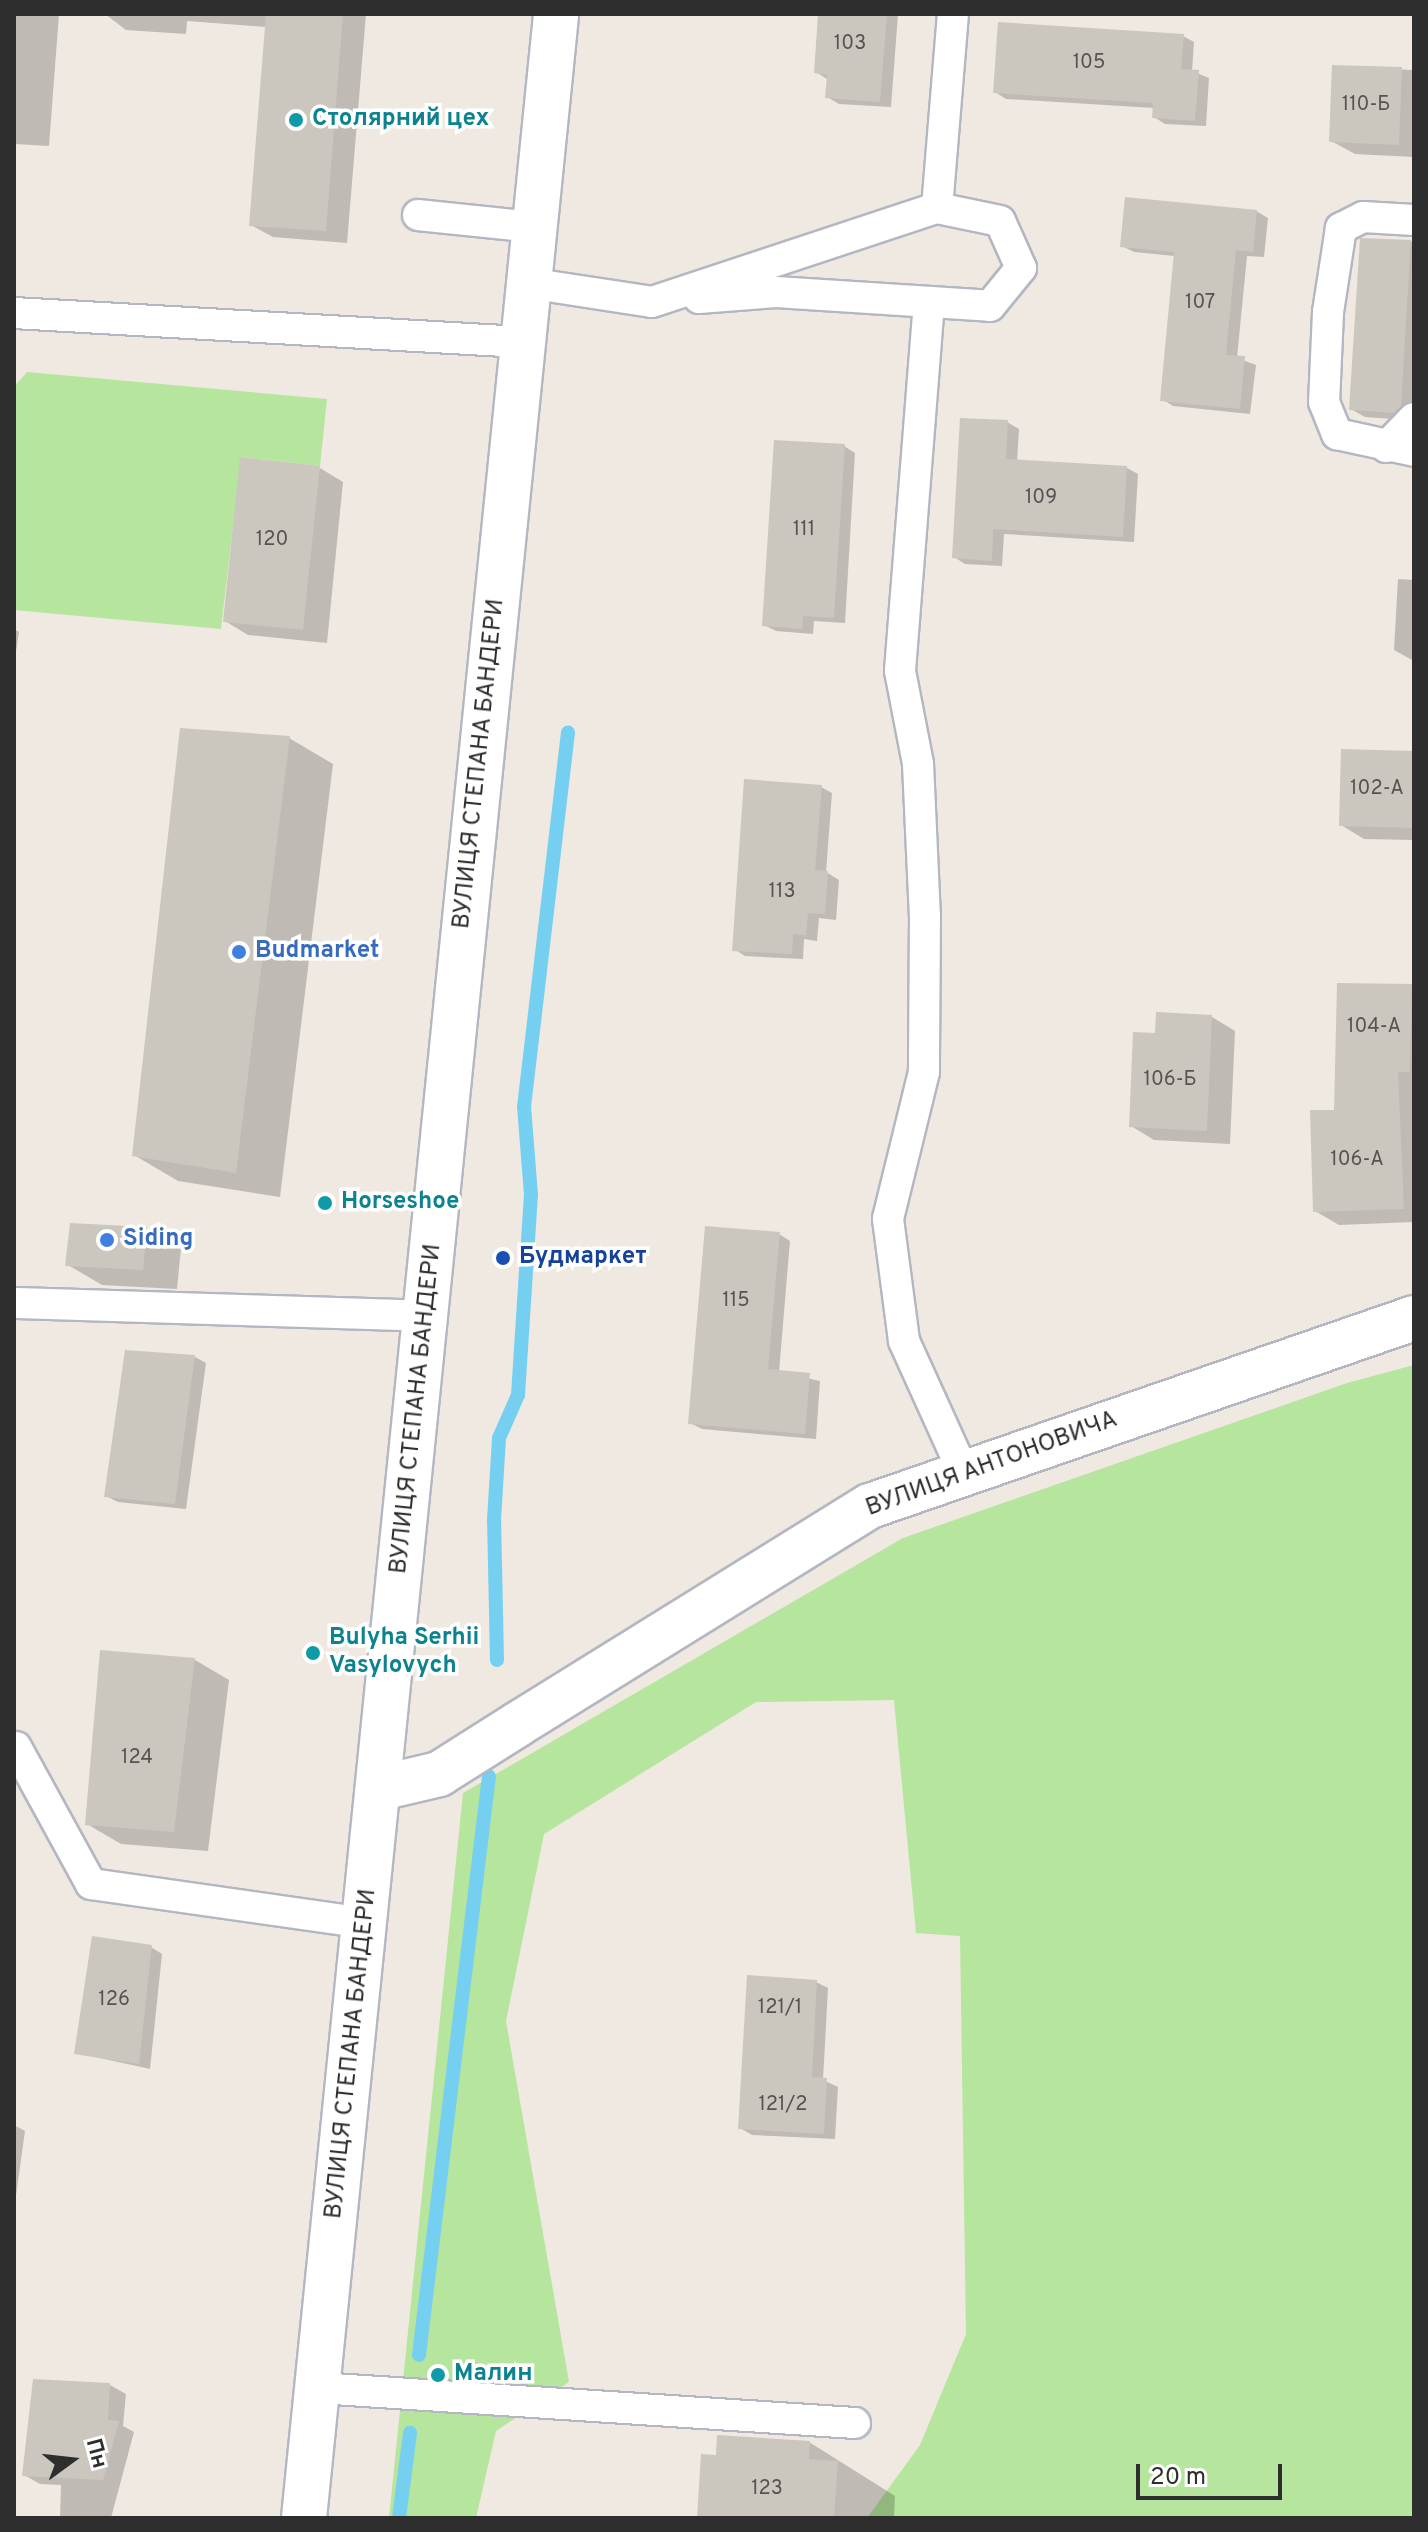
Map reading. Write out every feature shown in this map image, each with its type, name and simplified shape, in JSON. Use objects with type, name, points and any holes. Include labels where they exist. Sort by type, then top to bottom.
[{"type":"street","name":"ВУЛИЦЯ СТЕПАНА БАНДЕРИ","points":[[304,2518],[380,1788],[521,342],[556,14]]},
{"type":"street","name":"ВУЛИЦЯ АНТОНОВИЧА","points":[[380,1788],[439,1774],[870,1506],[1414,1318]]},
{"type":"lane","points":[[937,208],[953,14]]},
{"type":"lane","points":[[528,283],[652,302],[776,292],[990,306],[1021,268],[1000,221],[937,208],[652,302]]},
{"type":"lane","points":[[418,215],[534,227]]},
{"type":"lane","points":[[1414,220],[1363,217],[1341,228],[1328,312],[1324,402],[1337,434],[1400,449],[1414,418]]},
{"type":"lane","points":[[929,302],[900,671],[918,764],[925,916],[924,1072],[888,1219],[904,1341],[964,1473]]},
{"type":"lane","points":[[14,313],[521,342]]},
{"type":"lane","points":[[16,1303],[426,1316]]},
{"type":"lane","points":[[16,1747],[91,1884],[364,1923]]},
{"type":"lane","points":[[318,2388],[855,2423]]},
{"type":"green space","points":[[27,372],[327,399],[320,466],[241,457],[221,629],[14,610],[14,387]]},
{"type":"green space","points":[[1414,1365],[1414,2518],[867,2518],[920,2445],[966,2334],[960,1936],[916,1933],[894,1700],[756,1702],[544,1834],[506,2021],[569,2382],[496,2431],[476,2518],[389,2518],[463,1793],[903,1538],[1347,1383]]},
{"type":"building","name":"Столярний цех","points":[[266,14],[343,14],[326,231],[249,226]]},
{"type":"building","points":[[818,14],[887,14],[880,102],[825,98],[827,75],[814,73]]},
{"type":"building","points":[[998,22],[1184,34],[1181,69],[1199,70],[1195,121],[1152,118],[1153,103],[993,93]]},
{"type":"building","points":[[1332,65],[1402,67],[1399,145],[1329,142]]},
{"type":"building","points":[[1125,197],[1257,210],[1253,252],[1236,250],[1226,355],[1245,356],[1240,409],[1160,401],[1174,252],[1120,247]]},
{"type":"building","points":[[1360,238],[1411,240],[1401,406],[1394,413],[1349,410]]},
{"type":"building","points":[[960,418],[1008,420],[1006,459],[1127,466],[1123,537],[993,529],[992,561],[952,558]]},
{"type":"building","points":[[774,440],[845,444],[834,618],[803,616],[802,629],[762,626]]},
{"type":"building","points":[[240,457],[320,466],[303,630],[223,622]]},
{"type":"building","points":[[180,728],[290,736],[236,1173],[132,1156]]},
{"type":"building","points":[[1341,749],[1414,751],[1414,828],[1339,826]]},
{"type":"building","points":[[744,779],[822,785],[815,870],[828,871],[825,914],[808,913],[806,935],[793,934],[792,954],[732,951]]},
{"type":"building","points":[[1337,983],[1412,984],[1410,1072],[1398,1072],[1404,1209],[1313,1212],[1310,1110],[1334,1110]]},
{"type":"building","points":[[1156,1012],[1212,1015],[1207,1131],[1129,1127],[1133,1032],[1155,1033]]},
{"type":"building","name":"Siding","points":[[70,1223],[147,1227],[143,1270],[65,1266]]},
{"type":"building","points":[[705,1226],[780,1232],[768,1369],[810,1373],[805,1434],[688,1424]]},
{"type":"building","points":[[125,1350],[195,1355],[175,1504],[104,1497]]},
{"type":"building","points":[[100,1650],[195,1658],[174,1832],[85,1825]]},
{"type":"building","points":[[92,1936],[152,1945],[139,2064],[74,2054]]},
{"type":"building","points":[[747,1975],[817,1980],[812,2077],[827,2078],[824,2134],[738,2129]]},
{"type":"building","points":[[33,2379],[110,2383],[108,2420],[119,2421],[103,2480],[22,2476]]},
{"type":"building","points":[[717,2435],[810,2441],[809,2459],[838,2461],[834,2518],[697,2518],[701,2454],[716,2455]]},
{"type":"waterway","points":[[497,1660],[494,1520],[499,1438],[518,1395],[531,1195],[524,1107],[568,733]]},
{"type":"waterway","points":[[419,2355],[489,1776]]},
{"type":"waterway","points":[[399,2518],[410,2433]]},
{"type":"place","name":"Столярний цех","points":[[296,120]]},
{"type":"place","name":"Budmarket","points":[[239,952]]},
{"type":"place","name":"Horseshoe","points":[[325,1203]]},
{"type":"place","name":"Siding","points":[[107,1240]]},
{"type":"place","name":"Будмаркет","points":[[503,1258]]},
{"type":"place","name":"Bulyha Serhii Vasylovych","points":[[313,1653]]},
{"type":"place","name":"Малин","points":[[438,2375]]}]
